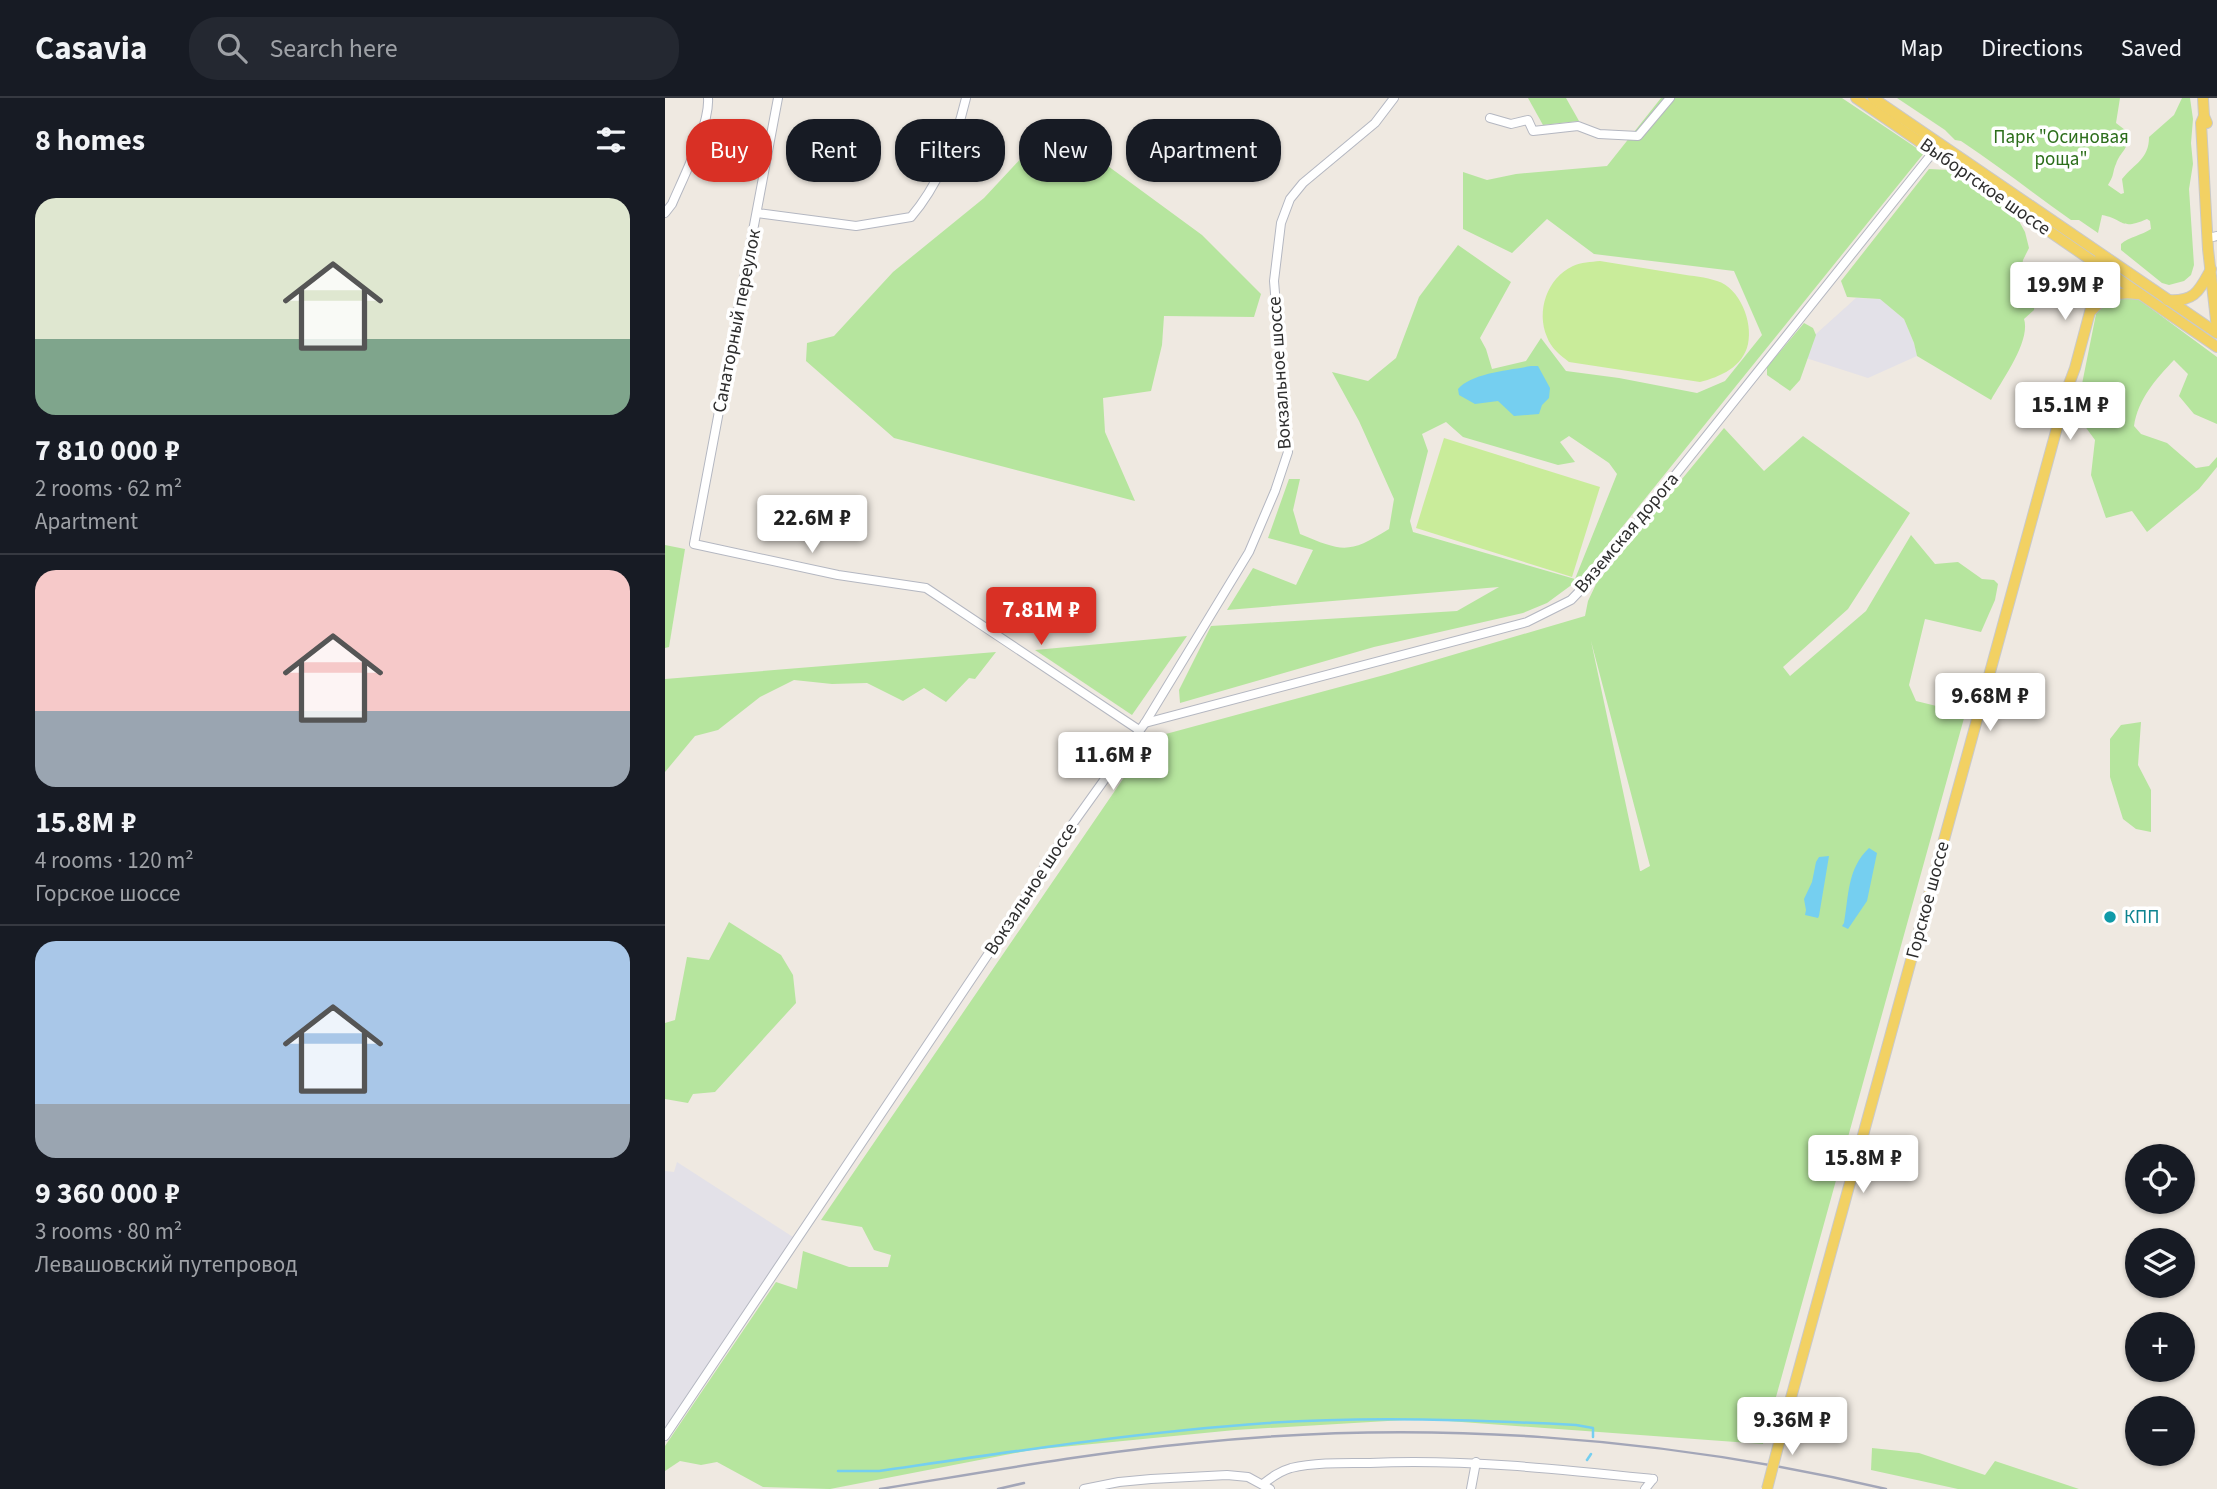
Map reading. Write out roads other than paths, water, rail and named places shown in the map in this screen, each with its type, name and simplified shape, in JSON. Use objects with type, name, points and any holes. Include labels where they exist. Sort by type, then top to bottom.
[{"type":"main road","name":"Выборгское шоссе","points":[[1856,98],[2099,262],[2217,331]]},
{"type":"main road","name":"Выборгское шоссе","points":[[1873,98],[2099,262],[2138,294],[2217,347]]},
{"type":"main road","points":[[2203,98],[2203,178],[2214,271],[2217,331]]},
{"type":"main road","points":[[2168,300],[2179,301],[2195,295],[2214,271],[2215,236],[2207,122],[2204,117]]},
{"type":"main road","name":"Горское шоссе","points":[[1767,1489],[2090,312],[2099,262]]},
{"type":"main road","name":"Горское шоссе","points":[[2069,384],[2069,367],[2099,262]]},
{"type":"main road","points":[[2090,312],[2101,300],[2115,294],[2138,294]]},
{"type":"street","points":[[665,213],[672,204],[701,133],[709,104],[708,98]]},
{"type":"street","name":"Санаторный переулок","points":[[778,98],[694,544],[838,575],[926,588],[1142,727]]},
{"type":"street","points":[[757,213],[856,226],[912,217],[925,202],[945,163],[966,98]]},
{"type":"street","name":"Вокзальное шоссе","points":[[665,1436],[1001,935],[1069,829],[1142,727],[1249,552],[1288,452],[1274,281],[1281,223],[1290,199],[1303,183],[1374,123],[1394,98]]},
{"type":"street","points":[[1490,118],[1511,124],[1528,120],[1533,131],[1578,126],[1599,134],[1638,136],[1670,98]]},
{"type":"street","name":"Вяземская дорога","points":[[1142,727],[1527,622],[1571,600],[1606,562],[1934,151]]},
{"type":"street","points":[[1088,1489],[1151,1479],[1227,1475],[1248,1477],[1266,1486],[1281,1471],[1292,1468],[1323,1464],[1410,1461],[1476,1462],[1653,1479],[1645,1489]]},
{"type":"street","points":[[1471,1489],[1476,1462]]},
{"type":"water","points":[[1538,366],[1550,388],[1549,398],[1542,405],[1539,414],[1514,416],[1498,401],[1475,404],[1459,395],[1458,389],[1472,379]]},
{"type":"water","points":[[1869,848],[1877,853],[1867,901],[1848,929],[1842,926],[1850,883],[1857,865]]},
{"type":"water","points":[[1829,856],[1819,916],[1805,915],[1804,899],[1812,882],[1816,862],[1819,857]]},
{"type":"waterway","points":[[838,1471],[879,1471],[1122,1437],[1307,1421],[1422,1420],[1576,1425],[1593,1428],[1593,1437]]},
{"type":"waterway","points":[[1587,1460],[1591,1454]]},
{"type":"railway","points":[[880,1489],[1155,1447],[1281,1436],[1368,1433],[1455,1433],[1629,1445],[1715,1456],[1886,1489]]},
{"type":"railway","points":[[998,1489],[1024,1483]]},
{"type":"place","name":"КПП","points":[[2110,917]]},
{"type":"park label","name":"Парк \"Осиновая роща\"","points":[[2061,148]]}]
